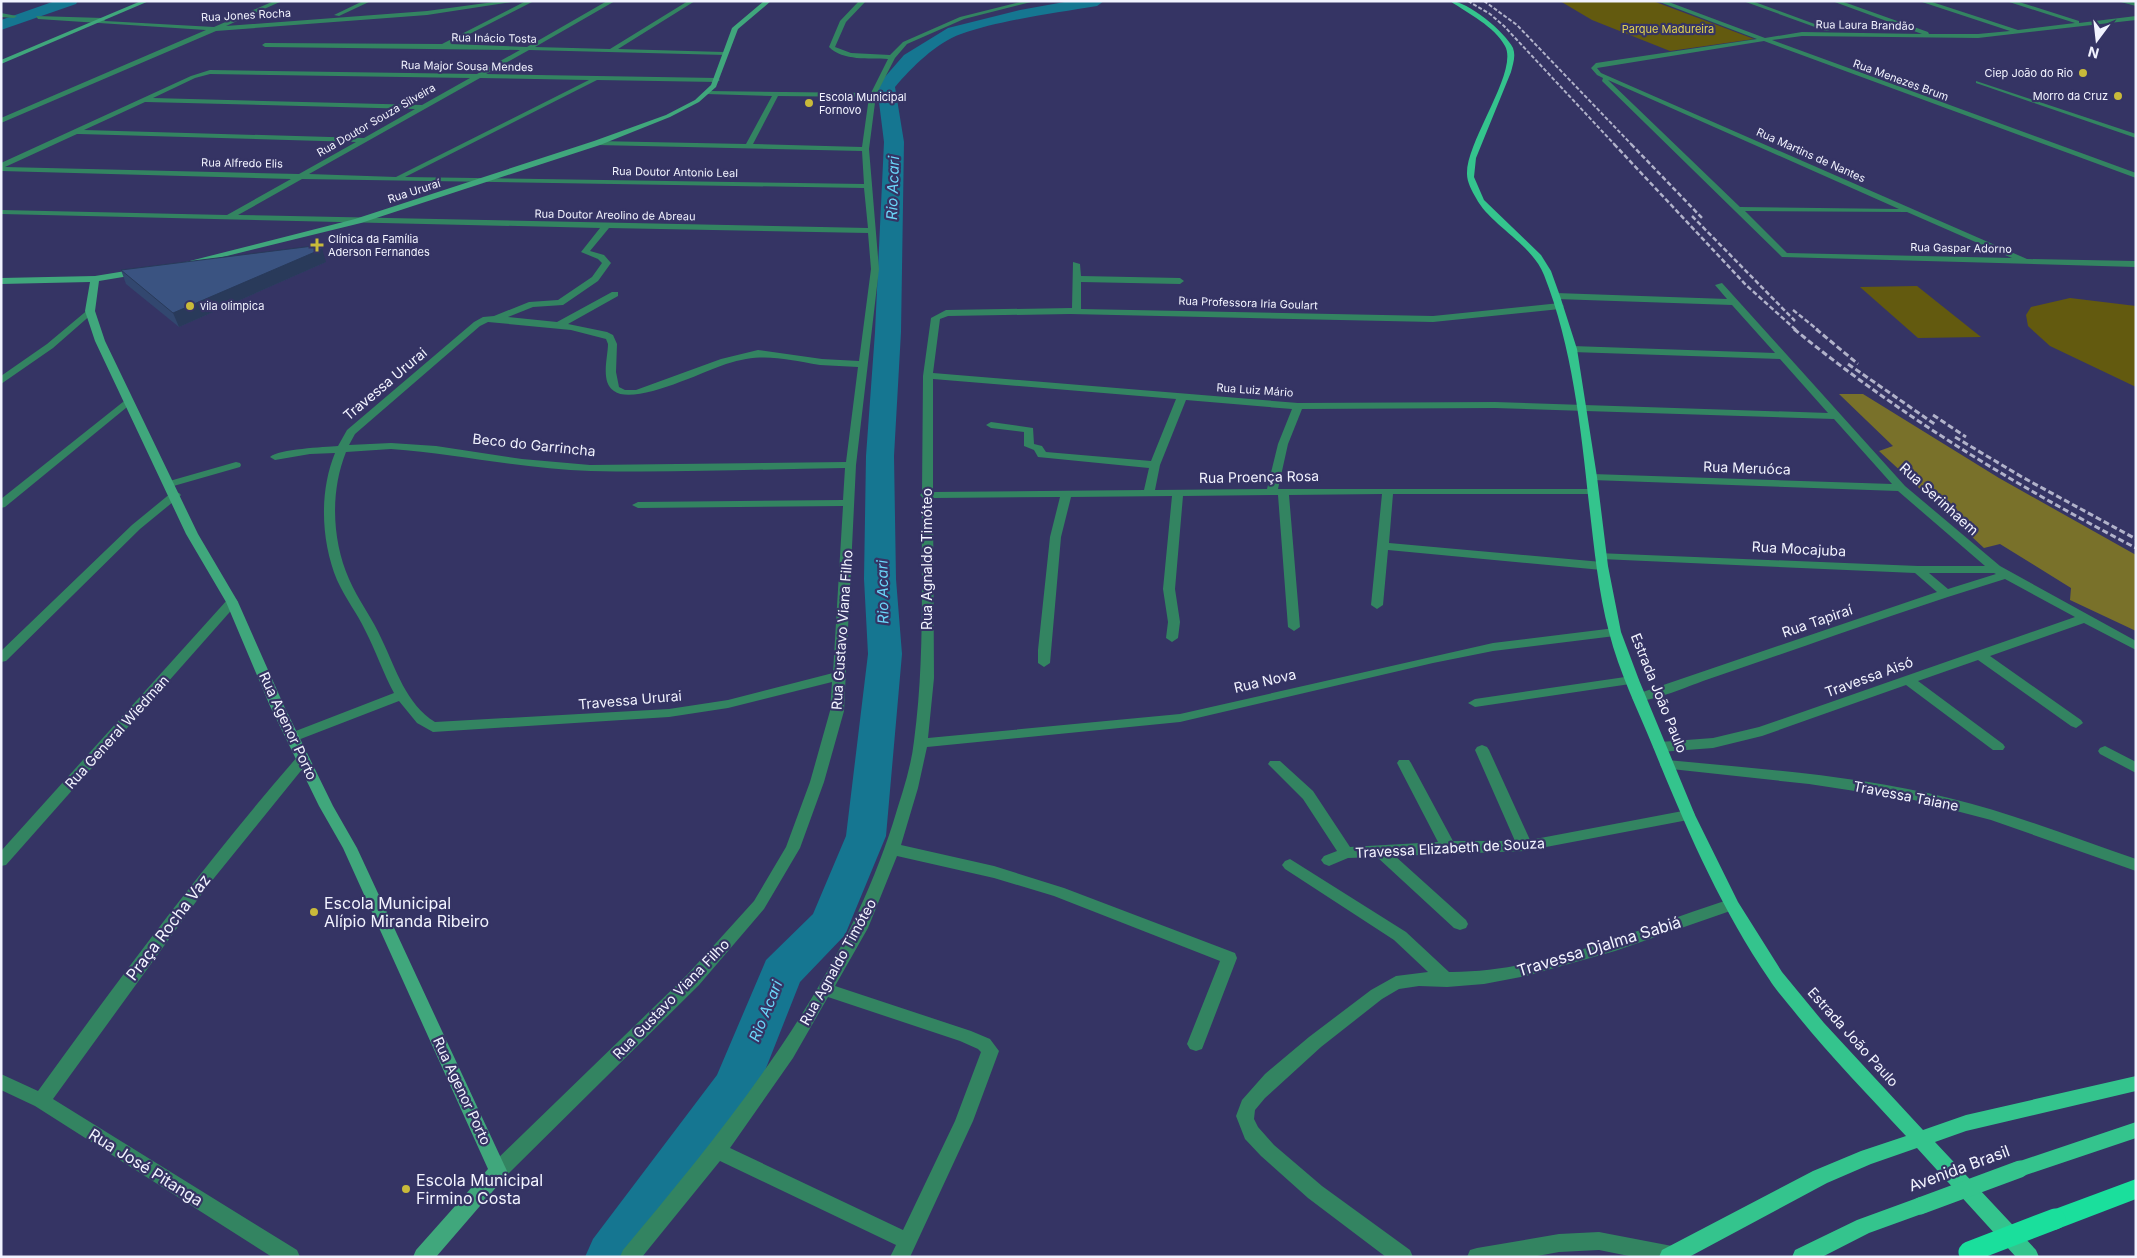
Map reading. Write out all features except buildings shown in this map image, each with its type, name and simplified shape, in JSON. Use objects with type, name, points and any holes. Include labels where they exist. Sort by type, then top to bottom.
[{"type":"highway","points":[[1963,1254],[2136,1189]]},
{"type":"main road","name":"Estrada João Paulo","points":[[1453,1],[1473,13],[1500,37],[1507,44],[1511,55],[1508,73],[1470,167],[1472,185],[1481,201],[1538,257],[1547,271],[1560,306],[1572,350],[1582,409],[1601,561],[1615,632],[1639,698],[1688,815],[1731,905],[1776,977],[1818,1028],[2029,1257]]},
{"type":"main road","points":[[1670,1256],[1820,1177],[1867,1157],[1919,1139],[2004,1114],[2136,1083]]},
{"type":"main road","name":"Avenida Brasil","points":[[1802,1257],[1864,1226],[2020,1169],[2136,1130]]},
{"type":"street","points":[[1,62],[146,1]]},
{"type":"street","points":[[1,121],[212,28],[279,1]]},
{"type":"street","points":[[327,20],[368,1]]},
{"type":"street","points":[[427,13],[451,1]]},
{"type":"street","name":"Rua Jones Rocha","points":[[38,17],[212,28],[427,13],[515,1]]},
{"type":"street","points":[[442,46],[531,1]]},
{"type":"street","name":"Rua Doutor Souza Silveira","points":[[230,216],[612,1]]},
{"type":"street","points":[[611,51],[692,1]]},
{"type":"street","name":"Rua Ururaí","points":[[177,266],[358,221],[596,143],[676,112],[708,93],[717,80],[734,28],[768,1]]},
{"type":"street","points":[[864,1],[842,24],[832,46],[838,52],[890,63]]},
{"type":"street","name":"Rua Gustavo Viana Filho","points":[[423,1257],[498,1171],[693,980],[759,905],[793,848],[817,782],[837,711],[851,465],[875,269],[865,149],[873,95],[890,63],[905,43],[931,30],[977,14],[1032,1]]},
{"type":"street","name":"Rua Menezes Brum","points":[[1660,1],[2136,176]]},
{"type":"street","points":[[1746,1],[1839,34]]},
{"type":"street","points":[[1835,1],[1914,28],[1933,37]]},
{"type":"street","points":[[1922,1],[2020,32]]},
{"type":"street","points":[[2009,1],[2082,23]]},
{"type":"street","points":[[2120,1],[2136,4]]},
{"type":"street","points":[[1,15],[14,16]]},
{"type":"street","name":"Rua Laura Brandão","points":[[1599,74],[1595,69],[1596,66],[1802,34],[1933,37],[2020,32],[2082,23],[2136,18]]},
{"type":"street","name":"Rua Inácio Tosta","points":[[265,45],[442,46],[724,54]]},
{"type":"street","name":"Rua Major Sousa Mendes","points":[[1,167],[197,75],[217,72],[717,80]]},
{"type":"street","points":[[1599,74],[1737,209],[1912,211]]},
{"type":"street","name":"Rua Martins de Nantes","points":[[1599,74],[2025,261]]},
{"type":"street","points":[[397,178],[598,78]]},
{"type":"street","points":[[1978,82],[2134,134]]},
{"type":"street","points":[[708,93],[873,95]]},
{"type":"street","points":[[748,147],[776,94]]},
{"type":"street","points":[[144,100],[423,107]]},
{"type":"street","points":[[1631,107],[1669,105]]},
{"type":"street","points":[[76,132],[364,140]]},
{"type":"street","points":[[596,143],[865,149]]},
{"type":"street","name":"Rua Alfredo Elis","points":[[1,167],[482,181]]},
{"type":"street","name":"Rua Doutor Antonio Leal","points":[[482,181],[867,186]]},
{"type":"street","name":"Rua Gaspar Adorno","points":[[1737,209],[1785,255],[2136,264]]},
{"type":"street","name":"Rua Doutor Areolino de Abreau","points":[[1,212],[871,231]]},
{"type":"street","points":[[305,218],[315,224],[314,232]]},
{"type":"street","name":"Travessa Ururai","points":[[606,226],[585,252],[601,257],[607,263],[595,279],[560,303],[532,304],[481,322],[430,366],[381,404],[351,432],[342,448],[331,484],[329,507],[342,578],[371,630],[402,695],[424,723],[433,727],[446,728],[669,714],[728,704],[839,676]]},
{"type":"street","points":[[1076,264],[1077,311]]},
{"type":"street","points":[[1,281],[95,279],[150,270]]},
{"type":"street","points":[[1077,278],[1180,281]]},
{"type":"street","name":"Rua Agenor Porto","points":[[95,279],[90,312],[100,341],[192,534],[232,602],[277,706],[350,848],[498,1171]]},
{"type":"street","name":"Rua Serinhaem","points":[[1719,285],[1732,302],[1901,488],[2001,572],[2136,646]]},
{"type":"street","points":[[557,326],[615,294]]},
{"type":"street","points":[[1556,296],[1732,302]]},
{"type":"street","name":"Rua Professora Iria Goulart","points":[[936,318],[946,314],[1077,311],[1433,319],[1560,306]]},
{"type":"street","points":[[1,381],[50,346],[90,312]]},
{"type":"street","name":"Rua Agnaldo Timóteo","points":[[630,1257],[718,1151],[787,1053],[826,990],[860,928],[892,850],[911,788],[921,742],[927,678],[926,495],[928,376],[936,318]]},
{"type":"street","points":[[494,319],[594,329],[611,337],[613,348],[611,378],[619,391],[624,394],[637,393],[724,360],[758,353],[776,354],[822,362],[863,364]]},
{"type":"street","points":[[1572,350],[1782,356]]},
{"type":"street","name":"Rua Luiz Mário","points":[[928,376],[1298,406],[1439,404],[1836,416]]},
{"type":"street","points":[[1149,493],[1155,465],[1182,397]]},
{"type":"street","points":[[1,505],[128,401]]},
{"type":"street","points":[[1294,627],[1278,492],[1284,444],[1298,406]]},
{"type":"street","points":[[991,425],[1029,430],[1029,446],[1038,448],[1042,455],[1155,465]]},
{"type":"street","name":"Beco do Garrincha","points":[[275,457],[342,448],[409,447],[590,468],[851,465]]},
{"type":"street","points":[[1,658],[136,527],[172,489],[236,465]]},
{"type":"street","name":"Rua Meruóca","points":[[1592,477],[1901,488]]},
{"type":"street","points":[[1377,605],[1388,491]]},
{"type":"street","name":"Rua Proença Rosa","points":[[926,495],[1388,491],[1593,492]]},
{"type":"street","points":[[1172,638],[1174,622],[1169,589],[1178,493]]},
{"type":"street","points":[[1044,663],[1044,640],[1048,613],[1052,553],[1061,508],[1067,494]]},
{"type":"street","points":[[638,505],[850,503]]},
{"type":"street","name":"Rua Mocajuba","points":[[1383,546],[1601,561],[2001,572]]},
{"type":"street","points":[[1918,570],[1945,593]]},
{"type":"street","name":"Rua Tapiraí","points":[[1639,698],[1706,677],[2001,572]]},
{"type":"street","name":"Rua General Wiedman","points":[[1,861],[232,602]]},
{"type":"street","name":"Travessa Aisó","points":[[1660,747],[1713,743],[1755,733],[2085,618]]},
{"type":"street","name":"Rua Nova","points":[[921,742],[1180,718],[1434,659],[1502,646],[1615,632]]},
{"type":"street","points":[[1980,655],[2076,723]]},
{"type":"street","points":[[1476,703],[1632,680]]},
{"type":"street","points":[[1908,680],[1998,747]]},
{"type":"street","points":[[293,737],[402,695]]},
{"type":"street","points":[[1482,750],[1526,846]]},
{"type":"street","points":[[2105,752],[2136,768]]},
{"type":"street","name":"Praça Rocha Vaz","points":[[41,1101],[184,904],[265,801],[303,758]]},
{"type":"street","points":[[1404,763],[1448,847]]},
{"type":"street","points":[[1275,764],[1308,795],[1346,854]]},
{"type":"street","name":"Travessa Taiane","points":[[1668,765],[1824,780],[1949,803],[2010,821],[2136,865]]},
{"type":"street","name":"Travessa Elizabeth de Souza","points":[[1329,860],[1346,854],[1448,847],[1526,846],[1688,815]]},
{"type":"street","points":[[892,850],[994,872],[1059,892],[1229,958],[1196,1044]]},
{"type":"street","points":[[1381,852],[1460,924]]},
{"type":"street","points":[[1290,865],[1400,936],[1447,980]]},
{"type":"street","name":"Travessa Djalma Sabiá","points":[[1404,1257],[1346,1216],[1259,1143],[1247,1128],[1245,1113],[1248,1106],[1322,1036],[1396,983],[1486,978],[1542,967],[1648,934],[1731,905]]},
{"type":"street","points":[[718,1151],[904,1249],[964,1120],[989,1059],[990,1051],[984,1044],[826,990]]},
{"type":"street","name":"Rua José Pitanga","points":[[1,1081],[41,1101],[290,1257]]},
{"type":"street","points":[[1477,1257],[1558,1243],[1599,1241],[1670,1256]]},
{"type":"green space","name":"Parque Madureira","points":[[1560,1],[1653,1],[1754,39],[1670,51],[1592,20]]},
{"type":"green space","points":[[1917,286],[1981,337],[1918,338],[1860,287]]},
{"type":"green space","points":[[2070,298],[2136,306],[2136,387],[2050,346],[2028,326],[2026,315],[2031,307]]},
{"type":"shaded area","points":[[1839,394],[1863,394],[1999,478],[2136,555],[2136,631],[2070,600],[2071,588],[2000,544],[1984,548],[1879,451],[1893,446]]},
{"type":"waterway","points":[[1,25],[71,1]]},
{"type":"waterway","name":"Rio Acari","points":[[611,1257],[736,1087],[782,972],[830,923],[866,836],[885,654],[880,579],[880,456],[888,332],[894,142],[886,86],[910,59],[954,31],[1020,15],[1097,1]]},
{"type":"railway","points":[[1468,1],[1490,14],[1504,26],[1615,145]]},
{"type":"railway","points":[[1484,1],[1517,25],[1632,145]]},
{"type":"railway","points":[[1614,144],[1746,285],[1796,330]]},
{"type":"railway","points":[[1631,144],[1703,219]]},
{"type":"railway","points":[[1692,216],[1795,321]]},
{"type":"railway","points":[[1793,310],[1818,330]]},
{"type":"railway","points":[[1794,329],[1875,391],[1959,448],[2046,499],[2136,548]]},
{"type":"railway","points":[[1816,329],[1858,364]]},
{"type":"railway","points":[[1848,364],[1936,425]]},
{"type":"railway","points":[[1933,415],[1966,437]]},
{"type":"railway","points":[[1955,437],[2022,477],[2136,539]]},
{"type":"place","name":"Ciep João do Rio","points":[[2083,73]]},
{"type":"place","name":"Morro da Cruz","points":[[2118,96]]},
{"type":"place","name":"Escola Municipal Fornovo","points":[[809,103]]},
{"type":"place","name":"Clínica da Família Aderson Fernandes","points":[[317,245]]},
{"type":"place","name":"vila olimpica","points":[[190,306]]},
{"type":"place","name":"Escola Municipal Alípio Miranda Ribeiro","points":[[314,912]]},
{"type":"place","name":"Escola Municipal Firmino Costa","points":[[406,1189]]}]
